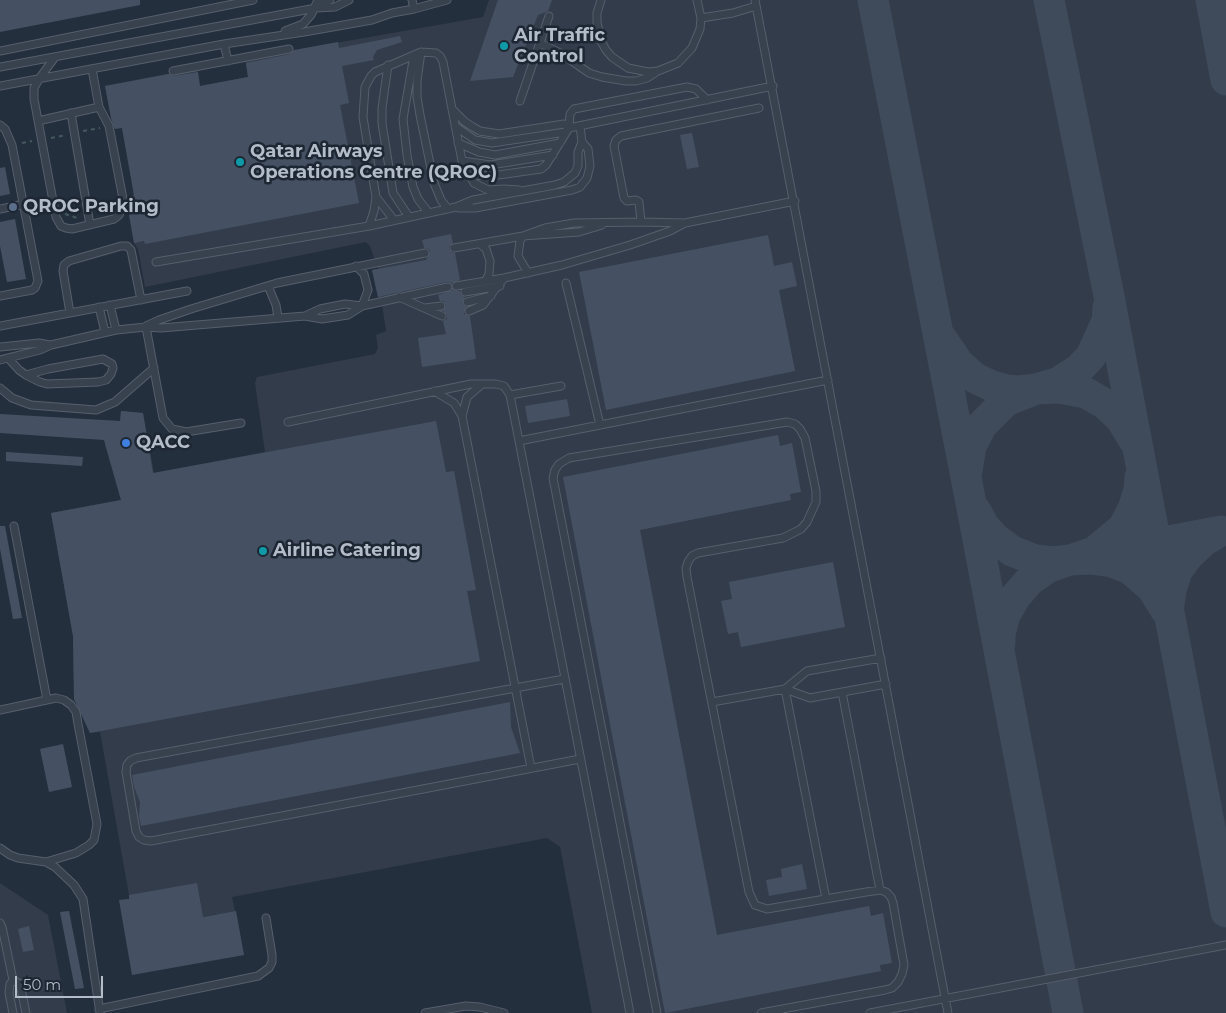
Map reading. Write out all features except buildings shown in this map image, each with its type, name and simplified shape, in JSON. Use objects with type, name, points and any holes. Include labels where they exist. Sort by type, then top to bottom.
[{"type":"lane","points":[[0,51],[254,0]]},
{"type":"lane","points":[[316,8],[318,0]]},
{"type":"lane","points":[[268,36],[303,24],[316,8],[330,0]]},
{"type":"lane","points":[[0,67],[316,8],[336,6],[349,0]]},
{"type":"lane","points":[[412,0],[414,9]]},
{"type":"lane","points":[[0,86],[268,36],[304,32],[372,20],[392,13],[447,0]]},
{"type":"lane","points":[[601,0],[597,13],[597,22],[598,32],[606,50],[612,57],[628,68],[648,72],[658,71]]},
{"type":"lane","points":[[540,43],[562,54],[589,73],[602,78],[636,81],[647,78],[658,71],[678,63],[692,48],[700,29],[701,18],[697,0]]},
{"type":"lane","points":[[701,18],[733,13],[756,3],[948,1013]]},
{"type":"lane","points":[[520,101],[549,16]]},
{"type":"lane","points":[[224,44],[228,62]]},
{"type":"lane","points":[[172,72],[289,49]]},
{"type":"lane","points":[[369,226],[376,197],[363,117],[366,87],[371,76],[388,65],[418,53],[432,51],[440,56],[462,161],[474,184],[488,190],[512,189],[525,191]]},
{"type":"lane","points":[[418,53],[417,97],[420,115],[434,183],[448,209]]},
{"type":"lane","points":[[418,53],[403,119],[413,188],[428,212]]},
{"type":"lane","points":[[55,57],[34,88],[34,99],[58,222],[66,228],[114,219],[119,215],[124,204],[109,126],[99,107],[92,69]]},
{"type":"lane","points":[[388,65],[382,108],[382,123],[392,193],[409,216]]},
{"type":"lane","points":[[455,126],[475,140],[492,143],[568,130],[773,86]]},
{"type":"lane","points":[[468,175],[496,176],[541,169],[554,155],[568,130],[571,111],[582,107],[687,87],[696,90],[707,100]]},
{"type":"lane","points":[[38,121],[99,107]]},
{"type":"lane","points":[[641,222],[639,202],[624,198],[614,146],[618,138],[759,108]]},
{"type":"lane","points":[[452,109],[469,125],[489,133],[510,133],[564,124],[568,130]]},
{"type":"lane","points":[[71,113],[90,225]]},
{"type":"lane","points":[[0,125],[5,129],[12,145],[37,277],[37,284],[32,290],[0,296]]},
{"type":"lane","points":[[156,262],[369,226],[456,207],[473,200],[555,185],[569,178],[578,166],[578,152],[582,142],[580,126]]},
{"type":"lane","points":[[458,142],[479,152],[495,155],[560,143]]},
{"type":"lane","points":[[456,207],[475,208],[580,187],[587,178],[590,166],[588,149],[582,142]]},
{"type":"lane","points":[[462,161],[491,165],[554,155]]},
{"type":"lane","points":[[376,197],[394,220]]},
{"type":"lane","points":[[454,248],[522,236],[545,228],[574,223],[685,223],[795,201]]},
{"type":"lane","points":[[0,209],[24,204]]},
{"type":"lane","points":[[456,286],[562,265],[630,245],[670,231],[685,223]]},
{"type":"lane","points":[[522,236],[518,245],[518,256],[528,273]]},
{"type":"lane","points":[[480,244],[486,249],[490,261],[490,269],[486,280]]},
{"type":"lane","points":[[70,313],[62,271],[64,265],[69,261],[121,246],[127,246],[132,250],[141,300]]},
{"type":"lane","points":[[146,327],[159,320],[191,309],[268,286],[356,266],[425,254]]},
{"type":"lane","points":[[356,266],[364,274],[367,283],[368,290],[362,306]]},
{"type":"lane","points":[[469,311],[481,307],[500,286],[504,278]]},
{"type":"lane","points":[[566,283],[600,425]]},
{"type":"lane","points":[[268,286],[276,305],[278,318]]},
{"type":"lane","points":[[465,292],[500,286]]},
{"type":"lane","points":[[0,360],[40,350],[51,345],[116,330],[305,316],[320,309],[345,304],[362,306],[448,287]]},
{"type":"lane","points":[[0,326],[187,291]]},
{"type":"lane","points":[[467,302],[492,296]]},
{"type":"lane","points":[[399,297],[442,316]]},
{"type":"lane","points":[[110,305],[116,330]]},
{"type":"lane","points":[[424,308],[441,306]]},
{"type":"lane","points":[[99,307],[105,332]]},
{"type":"lane","points":[[146,327],[163,418],[172,429],[178,432],[186,432],[241,422]]},
{"type":"lane","points":[[0,347],[39,343],[51,345]]},
{"type":"lane","points":[[8,358],[18,370],[26,375],[47,384],[98,382],[106,380],[112,374],[113,368],[112,364],[103,359],[26,375]]},
{"type":"lane","points":[[0,388],[20,402],[31,405],[96,410],[115,402],[154,368]]},
{"type":"lane","points":[[519,441],[828,380]]},
{"type":"lane","points":[[288,422],[471,384],[500,384],[507,389],[510,395],[630,1013]]},
{"type":"lane","points":[[462,416],[468,397],[482,385]]},
{"type":"lane","points":[[510,395],[561,386]]},
{"type":"lane","points":[[434,391],[454,403],[462,416],[531,768]]},
{"type":"lane","points":[[657,1013],[553,478],[559,464],[569,458],[787,422],[794,424],[800,429],[805,438],[816,491],[816,502],[807,522],[801,529],[783,538],[698,553],[692,556],[688,562],[686,577],[752,900],[755,905],[767,909],[880,890],[891,897],[904,965],[898,982],[892,988],[762,1013]]},
{"type":"lane","points":[[14,526],[47,700]]},
{"type":"lane","points":[[785,689],[806,671],[881,658]]},
{"type":"lane","points":[[564,679],[136,758],[127,765],[126,772],[136,831],[139,837],[151,841],[580,759]]},
{"type":"lane","points":[[712,702],[785,689],[810,698],[886,684]]},
{"type":"lane","points":[[785,689],[826,899]]},
{"type":"lane","points":[[842,692],[880,890]]},
{"type":"lane","points":[[0,710],[56,698],[64,700],[76,712],[97,824],[94,840],[76,853],[46,862]]},
{"type":"lane","points":[[0,848],[18,858],[46,862],[55,866],[74,884],[83,899],[100,1011],[258,976],[264,973],[272,962],[266,918]]},
{"type":"lane","points":[[0,923],[13,980],[10,984],[9,993],[13,1013]]},
{"type":"lane","points":[[870,1013],[1226,945]]},
{"type":"lane","points":[[13,980],[20,984],[26,1013]]},
{"type":"lane","points":[[425,1013],[466,1006],[480,1007],[504,1013]]},
{"type":"path","points":[[12,145],[109,126]]},
{"type":"shaded area","points":[[489,0],[1226,0],[1226,1013],[592,1013],[560,847],[547,838],[232,897],[244,955],[226,958],[217,914],[203,917],[119,900],[129,899],[129,895],[100,732],[90,733],[74,699],[73,636],[51,513],[121,500],[105,445],[118,445],[121,411],[143,413],[154,473],[265,452],[255,383],[257,377],[375,354],[378,348],[376,335],[386,331],[381,298],[378,298],[372,270],[378,269],[370,246],[366,242],[145,287],[138,249],[134,243],[126,197],[134,195],[122,128],[113,129],[105,86],[197,68],[200,86],[248,77],[245,59],[483,17]]},
{"type":"shaded area","points":[[0,883],[48,915],[67,1013],[0,1013]]},
{"type":"taxiway","points":[[873,0],[1068,1013]]},
{"type":"taxiway","points":[[1049,0],[1109,296],[1226,912]]},
{"type":"taxiway","points":[[1211,0],[1226,80]]},
{"type":"taxiway","points":[[942,339],[959,364],[975,378],[992,386],[1007,390],[1036,389],[1057,383],[1079,369],[1091,356],[1107,321],[1108,307]]},
{"type":"taxiway","points":[[967,471],[971,446],[982,425],[1006,401],[1036,389],[1059,388],[1086,393],[1105,404],[1121,419],[1133,439]]},
{"type":"taxiway","points":[[976,511],[984,526],[996,539],[1012,551],[1035,560],[1054,562],[1070,560],[1094,552],[1123,528],[1133,509],[1139,490],[1140,477]]},
{"type":"taxiway","points":[[1070,560],[1221,531],[1204,541],[1189,555],[1177,571],[1169,605]]},
{"type":"taxiway","points":[[1000,643],[1000,634],[1005,615],[1016,596],[1030,580],[1049,567],[1070,560],[1091,559],[1112,562],[1130,569],[1152,588],[1165,609]]},
{"type":"place","name":"Air Traffic Control","points":[[504,46]]},
{"type":"place","name":"Qatar Airways Operations Centre (QROC)","points":[[240,162]]},
{"type":"place","name":"QROC Parking","points":[[13,207]]},
{"type":"place","name":"QACC","points":[[126,443]]},
{"type":"place","name":"Airline Catering","points":[[263,551]]}]
